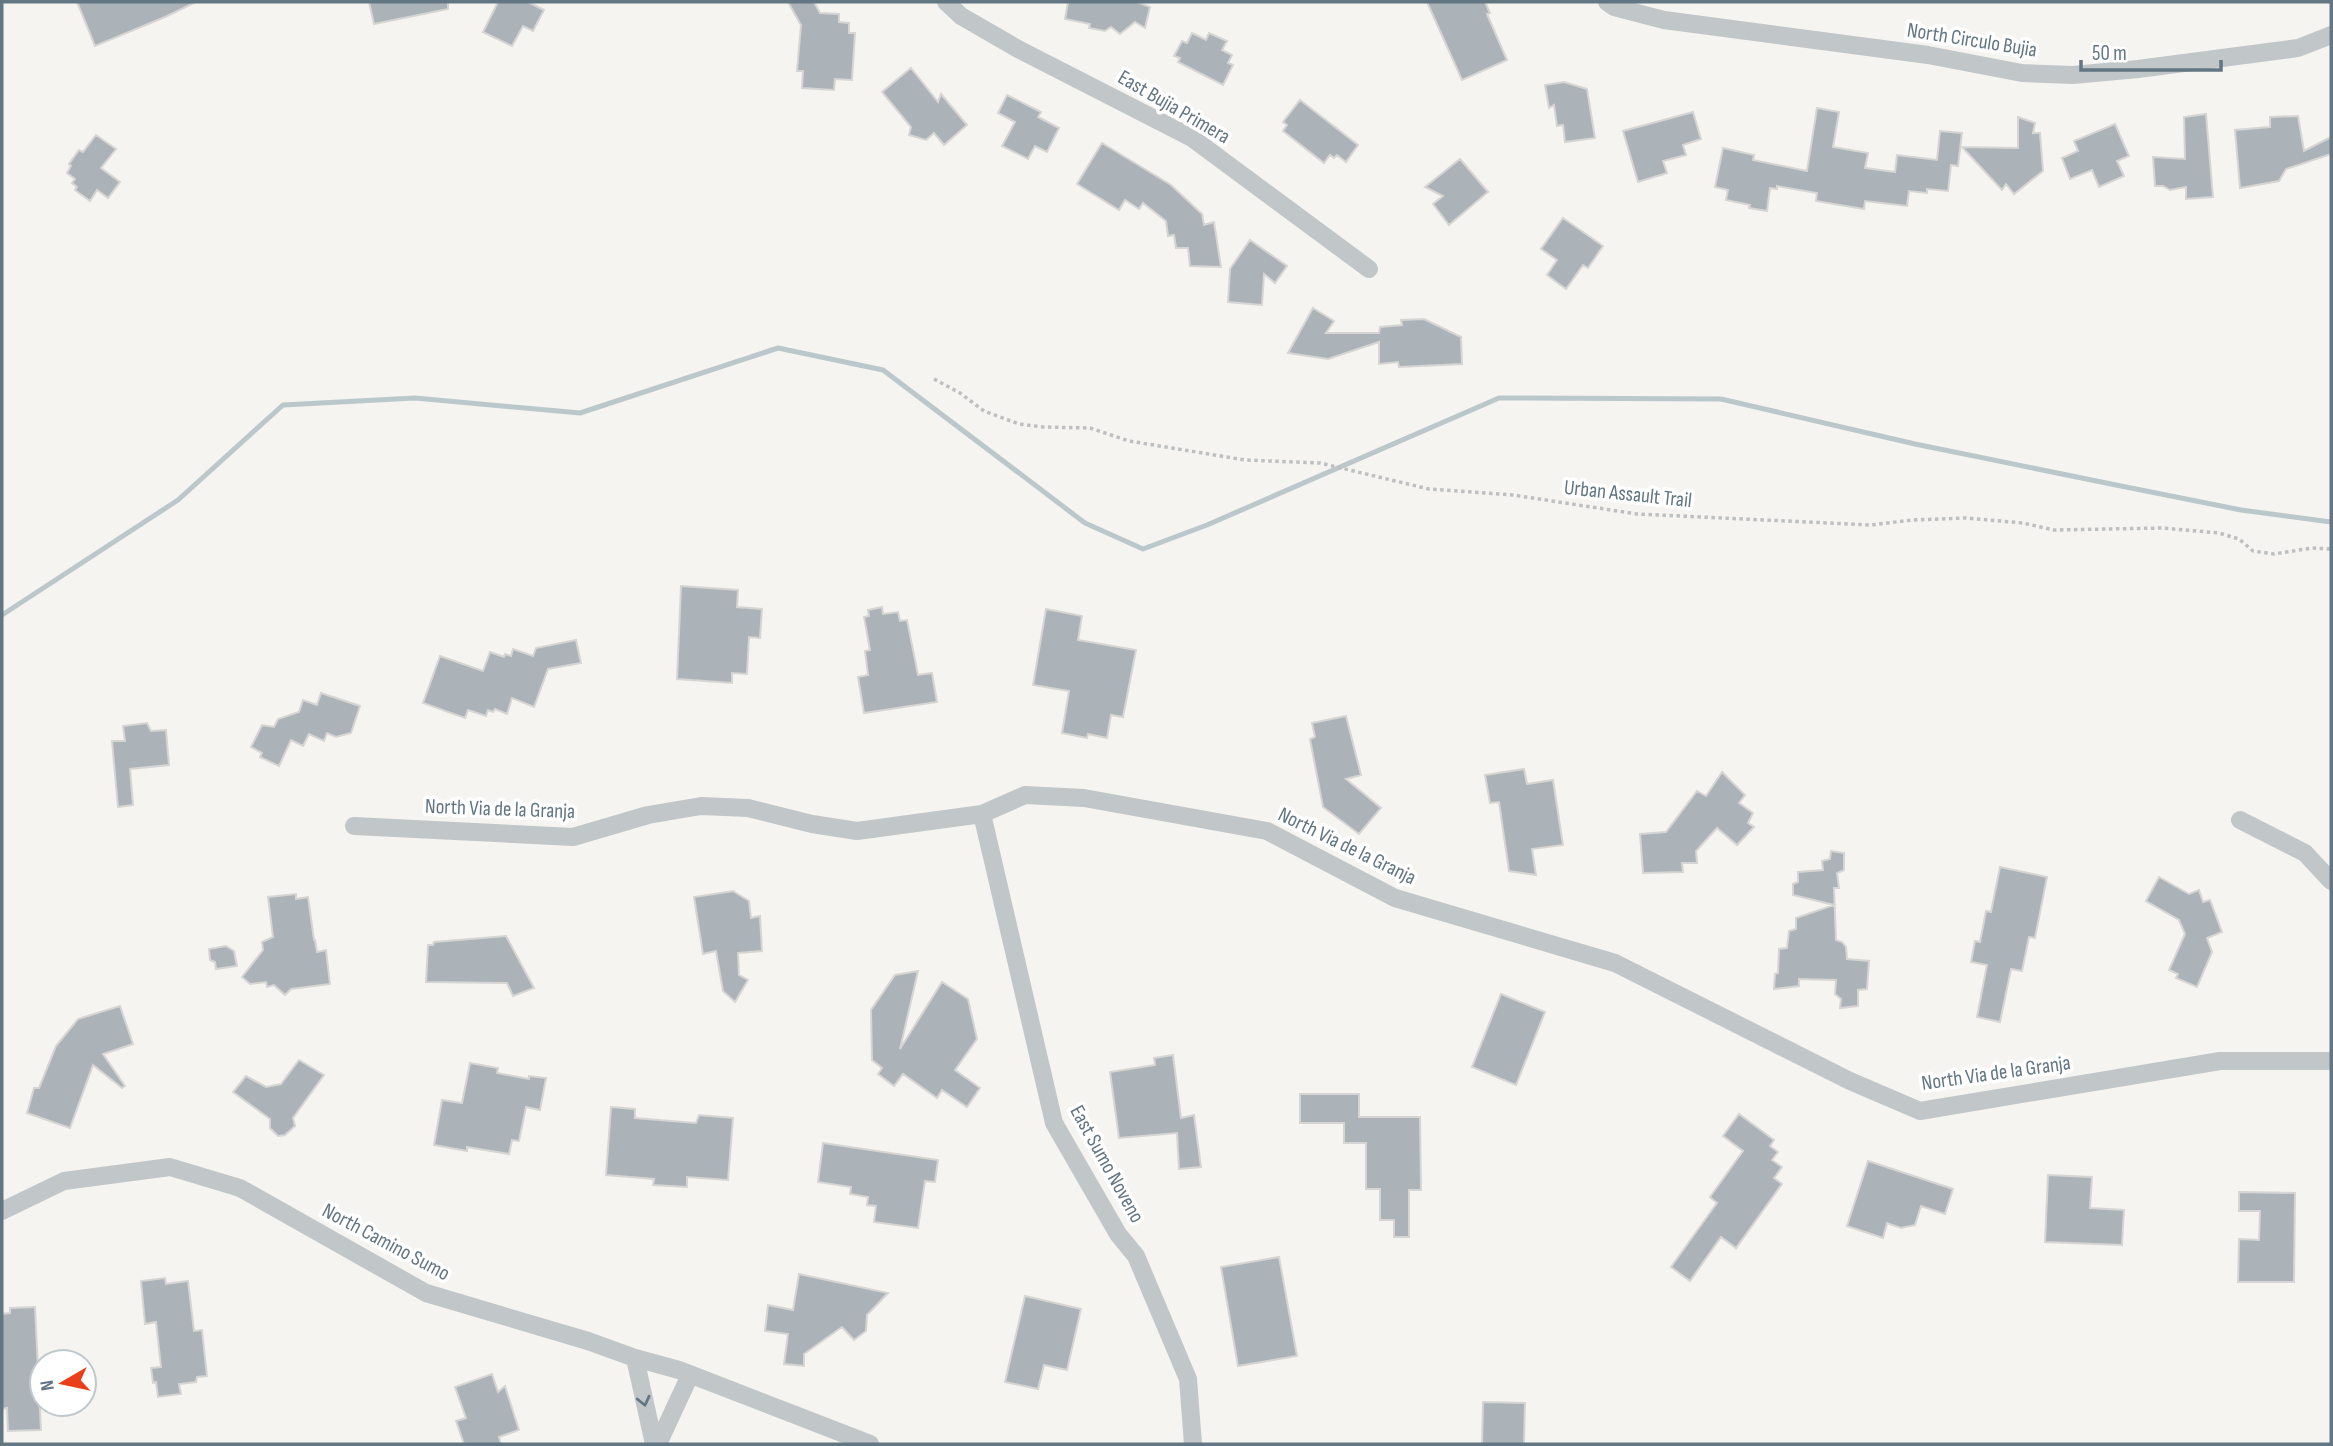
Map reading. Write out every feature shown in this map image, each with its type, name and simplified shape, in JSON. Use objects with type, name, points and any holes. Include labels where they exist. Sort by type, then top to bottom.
[{"type":"street","name":"East Bujia Primera","points":[[946,2],[961,16],[1018,49],[1192,138],[1369,269]]},
{"type":"street","name":"North Circulo Bujia","points":[[1607,2],[1614,7],[1664,20],[1928,55],[2022,73],[2073,75],[2138,69],[2298,48],[2331,35]]},
{"type":"street","name":"North Via de la Granja","points":[[354,826],[573,837],[648,815],[701,806],[748,808],[812,824],[857,831],[982,814],[1025,795],[1084,798],[1267,831],[1395,898],[1615,963],[1850,1081],[1920,1111],[2220,1061],[2331,1061]]},
{"type":"street","name":"East Sumo Noveno","points":[[982,814],[1054,1123],[1118,1234],[1136,1256],[1188,1379],[1193,1444]]},
{"type":"street","points":[[2240,820],[2305,853],[2331,881]]},
{"type":"street","name":"North Camino Sumo","points":[[2,1211],[64,1181],[170,1167],[240,1188],[426,1293],[588,1341],[635,1359],[680,1370],[870,1444]]},
{"type":"street","points":[[635,1359],[656,1444]]},
{"type":"street","points":[[656,1444],[690,1375]]},
{"type":"path","name":"Urban Assault Trail","points":[[934,379],[960,393],[984,411],[1019,424],[1090,428],[1129,441],[1245,460],[1320,463],[1429,489],[1513,495],[1624,513],[1871,525],[1966,518],[2023,523],[2054,530],[2162,528],[2219,533],[2239,539],[2253,551],[2274,554],[2312,548],[2331,549]]},
{"type":"building","points":[[77,2],[196,2],[95,46]]},
{"type":"building","points":[[369,2],[448,2],[448,9],[374,24]]},
{"type":"building","points":[[498,2],[528,2],[544,10],[533,31],[523,26],[512,46],[483,32]]},
{"type":"building","points":[[788,2],[814,2],[820,13],[839,14],[839,22],[849,23],[849,33],[855,33],[852,80],[835,79],[834,90],[802,88],[803,71],[797,71],[801,25]]},
{"type":"building","points":[[1068,2],[1137,2],[1150,7],[1145,28],[1135,22],[1120,34],[1111,27],[1105,31],[1089,28],[1090,24],[1065,19]]},
{"type":"building","points":[[1427,2],[1485,2],[1490,13],[1487,14],[1507,60],[1462,80]]},
{"type":"building","points":[[1192,33],[1206,40],[1209,33],[1227,41],[1222,50],[1232,55],[1228,63],[1233,65],[1223,85],[1178,62],[1180,58],[1174,56],[1182,41],[1187,43]]},
{"type":"building","points":[[911,68],[938,102],[941,94],[967,125],[944,145],[934,133],[926,140],[909,135],[911,127],[882,92]]},
{"type":"building","points":[[1564,82],[1587,89],[1595,138],[1565,142],[1563,125],[1557,126],[1554,105],[1549,108],[1545,85]]},
{"type":"building","points":[[1007,95],[1041,112],[1038,117],[1059,128],[1047,152],[1035,146],[1028,159],[1002,146],[1015,122],[998,113]]},
{"type":"building","points":[[1300,100],[1358,145],[1346,162],[1337,155],[1334,158],[1330,155],[1324,163],[1283,131],[1287,125],[1283,122]]},
{"type":"building","points":[[1817,108],[1839,112],[1833,147],[1868,153],[1865,168],[1895,172],[1897,155],[1937,160],[1940,131],[1962,133],[1958,166],[1951,165],[1948,191],[1909,191],[1907,206],[1865,201],[1864,209],[1816,201],[1817,193],[1777,186],[1777,189],[1770,188],[1767,211],[1726,200],[1728,190],[1715,187],[1723,148],[1754,155],[1753,160],[1807,171]]},
{"type":"building","points":[[1693,112],[1701,139],[1683,145],[1686,155],[1663,161],[1667,173],[1638,182],[1623,131]]},
{"type":"building","points":[[2206,114],[2213,197],[2186,199],[2186,187],[2170,190],[2155,186],[2153,157],[2185,159],[2184,117]]},
{"type":"building","points":[[2298,116],[2304,151],[2331,137],[2331,154],[2286,169],[2279,181],[2240,188],[2235,130],[2270,127],[2270,117]]},
{"type":"building","points":[[2018,117],[2035,123],[2033,133],[2040,133],[2043,171],[2014,194],[2006,184],[2002,190],[1962,147],[2018,148]]},
{"type":"building","points":[[2115,124],[2129,156],[2117,161],[2124,176],[2099,187],[2092,170],[2070,179],[2062,158],[2078,151],[2074,141]]},
{"type":"building","points":[[96,135],[116,149],[101,168],[120,182],[108,198],[97,190],[90,201],[75,190],[77,187],[72,183],[75,179],[67,173],[71,166],[69,164],[79,150],[83,152]]},
{"type":"building","points":[[1102,143],[1171,185],[1202,214],[1204,225],[1214,222],[1221,267],[1190,266],[1188,248],[1176,248],[1174,235],[1168,236],[1166,221],[1143,203],[1139,209],[1125,200],[1119,210],[1077,184]]},
{"type":"building","points":[[1460,159],[1488,192],[1449,225],[1433,204],[1443,196],[1425,187]]},
{"type":"building","points":[[1563,218],[1603,246],[1588,268],[1583,265],[1566,289],[1547,275],[1557,260],[1541,249]]},
{"type":"building","points":[[1250,240],[1287,266],[1275,283],[1264,274],[1262,305],[1228,302],[1230,269]]},
{"type":"building","points":[[1313,308],[1334,321],[1326,333],[1379,333],[1380,327],[1402,325],[1401,320],[1424,319],[1461,337],[1462,364],[1399,367],[1398,362],[1379,364],[1379,342],[1328,359],[1288,353]]},
{"type":"building","points":[[681,586],[738,590],[737,607],[762,609],[760,638],[749,637],[747,674],[732,673],[732,683],[677,679]]},
{"type":"building","points":[[882,607],[883,614],[898,612],[900,621],[907,620],[918,675],[932,673],[937,702],[864,713],[858,677],[868,675],[865,651],[870,650],[864,617],[869,616],[868,610]]},
{"type":"building","points":[[1046,609],[1082,616],[1078,640],[1136,650],[1123,717],[1111,715],[1107,738],[1088,734],[1087,738],[1062,733],[1069,691],[1033,685]]},
{"type":"building","points":[[576,640],[581,663],[548,669],[534,707],[512,698],[507,714],[495,709],[493,712],[488,710],[486,716],[468,710],[465,718],[423,703],[440,656],[483,671],[490,652],[504,657],[505,654],[511,656],[513,649],[533,656],[536,648]]},
{"type":"building","points":[[321,693],[360,706],[351,733],[336,737],[327,733],[324,741],[309,734],[303,746],[291,740],[279,766],[260,757],[262,753],[251,747],[262,725],[274,727],[278,719],[299,712],[303,700],[317,705]]},
{"type":"building","points":[[1346,716],[1361,775],[1346,779],[1381,808],[1359,834],[1323,807],[1310,739],[1315,737],[1312,723]]},
{"type":"building","points":[[147,723],[151,731],[166,730],[169,765],[130,769],[133,805],[118,807],[112,741],[125,741],[123,726]]},
{"type":"building","points":[[1524,769],[1527,784],[1553,780],[1563,845],[1532,849],[1536,875],[1509,871],[1499,802],[1490,803],[1485,775]]},
{"type":"building","points":[[1722,772],[1745,795],[1739,803],[1753,813],[1748,823],[1754,827],[1737,845],[1717,828],[1696,851],[1697,863],[1682,863],[1683,872],[1643,873],[1640,834],[1666,832],[1697,791],[1706,796]]},
{"type":"building","points":[[1831,851],[1844,853],[1844,870],[1837,873],[1839,888],[1834,888],[1836,940],[1846,947],[1847,959],[1869,961],[1867,989],[1858,990],[1858,1006],[1840,1008],[1841,999],[1835,994],[1836,980],[1799,979],[1799,986],[1774,989],[1779,949],[1787,948],[1789,931],[1796,929],[1796,918],[1834,905],[1793,895],[1793,884],[1798,882],[1798,872],[1823,870],[1822,861],[1830,859]]},
{"type":"building","points":[[2000,867],[2047,877],[2035,938],[2029,937],[2022,971],[2011,969],[2000,1022],[1977,1017],[1987,965],[1971,962],[1975,941],[1980,942],[1986,911],[1991,912]]},
{"type":"building","points":[[2159,877],[2189,894],[2199,890],[2203,902],[2210,900],[2222,932],[2207,938],[2212,952],[2197,987],[2176,978],[2178,974],[2169,970],[2185,934],[2179,920],[2146,901]]},
{"type":"building","points":[[733,891],[749,901],[751,918],[760,916],[762,951],[738,953],[739,975],[748,980],[735,1002],[723,991],[716,951],[703,954],[694,897]]},
{"type":"building","points":[[296,894],[296,899],[308,897],[317,952],[326,950],[330,984],[291,989],[285,995],[274,985],[267,987],[266,982],[250,984],[242,977],[263,950],[262,942],[273,937],[268,897]]},
{"type":"building","points":[[506,936],[534,988],[513,996],[507,983],[426,982],[428,945],[433,945],[434,942]]},
{"type":"building","points":[[226,946],[234,951],[237,966],[216,969],[215,962],[210,960],[209,949]]},
{"type":"building","points":[[918,971],[900,1049],[942,982],[968,999],[977,1039],[955,1070],[980,1088],[967,1107],[942,1090],[937,1098],[903,1074],[894,1086],[878,1074],[882,1068],[872,1060],[871,1010],[895,975]]},
{"type":"building","points":[[1501,994],[1545,1012],[1516,1085],[1472,1067]]},
{"type":"building","points":[[120,1006],[133,1044],[103,1054],[125,1086],[122,1088],[93,1065],[70,1128],[27,1113],[34,1088],[39,1088],[56,1046],[78,1019]]},
{"type":"building","points":[[1173,1055],[1181,1118],[1194,1115],[1201,1167],[1179,1169],[1177,1133],[1119,1138],[1110,1072],[1155,1065],[1154,1058]]},
{"type":"building","points":[[299,1060],[324,1075],[293,1118],[295,1126],[285,1135],[278,1136],[270,1128],[270,1119],[233,1092],[246,1076],[266,1087],[281,1084]]},
{"type":"building","points":[[470,1063],[498,1068],[497,1073],[529,1079],[529,1076],[546,1078],[540,1110],[526,1107],[519,1141],[512,1140],[509,1154],[434,1145],[442,1100],[462,1103]]},
{"type":"building","points":[[1300,1094],[1359,1094],[1359,1117],[1420,1117],[1421,1190],[1409,1190],[1409,1237],[1394,1237],[1394,1220],[1380,1220],[1380,1189],[1366,1189],[1366,1143],[1344,1143],[1344,1123],[1300,1123]]},
{"type":"building","points":[[611,1107],[635,1109],[635,1118],[696,1123],[699,1115],[733,1118],[728,1180],[687,1177],[687,1187],[653,1185],[654,1179],[606,1175]]},
{"type":"building","points":[[1739,1114],[1774,1140],[1770,1146],[1778,1152],[1772,1160],[1782,1167],[1774,1178],[1782,1184],[1736,1248],[1721,1237],[1690,1281],[1671,1267],[1717,1203],[1710,1197],[1743,1151],[1723,1136]]},
{"type":"building","points":[[823,1143],[938,1160],[935,1182],[925,1181],[918,1228],[874,1222],[876,1206],[867,1205],[868,1197],[850,1194],[851,1187],[818,1182]]},
{"type":"building","points":[[1868,1161],[1953,1189],[1945,1214],[1921,1206],[1915,1225],[1901,1228],[1887,1223],[1883,1238],[1847,1226]]},
{"type":"building","points":[[2048,1175],[2092,1177],[2090,1208],[2124,1210],[2122,1245],[2045,1242]]},
{"type":"building","points":[[2239,1192],[2295,1193],[2294,1282],[2238,1282],[2239,1239],[2259,1240],[2260,1211],[2239,1211]]},
{"type":"building","points":[[1279,1257],[1297,1356],[1238,1366],[1221,1267]]},
{"type":"building","points":[[799,1274],[888,1293],[867,1315],[866,1331],[854,1340],[842,1327],[804,1354],[804,1366],[784,1364],[788,1334],[765,1331],[768,1305],[793,1310]]},
{"type":"building","points":[[165,1278],[166,1284],[188,1281],[194,1331],[202,1330],[207,1376],[197,1377],[196,1382],[179,1384],[181,1394],[158,1397],[151,1368],[161,1367],[156,1322],[145,1324],[141,1281]]},
{"type":"building","points":[[1025,1296],[1081,1309],[1067,1370],[1044,1365],[1038,1389],[1005,1382]]},
{"type":"building","points":[[35,1307],[37,1348],[28,1348],[28,1418],[40,1418],[41,1430],[8,1431],[7,1408],[2,1409],[2,1314],[10,1313],[10,1308]]},
{"type":"building","points":[[492,1374],[498,1392],[505,1386],[519,1430],[499,1437],[501,1444],[464,1444],[456,1421],[466,1418],[455,1387]]},
{"type":"building","points":[[1483,1402],[1525,1403],[1524,1444],[1482,1444]]},
{"type":"waterway","points":[[2,615],[178,500],[283,405],[415,398],[580,413],[778,348],[883,370],[1085,523],[1143,549],[1207,525],[1499,398],[1721,399],[1915,444],[2116,485],[2241,510],[2331,522]]}]
